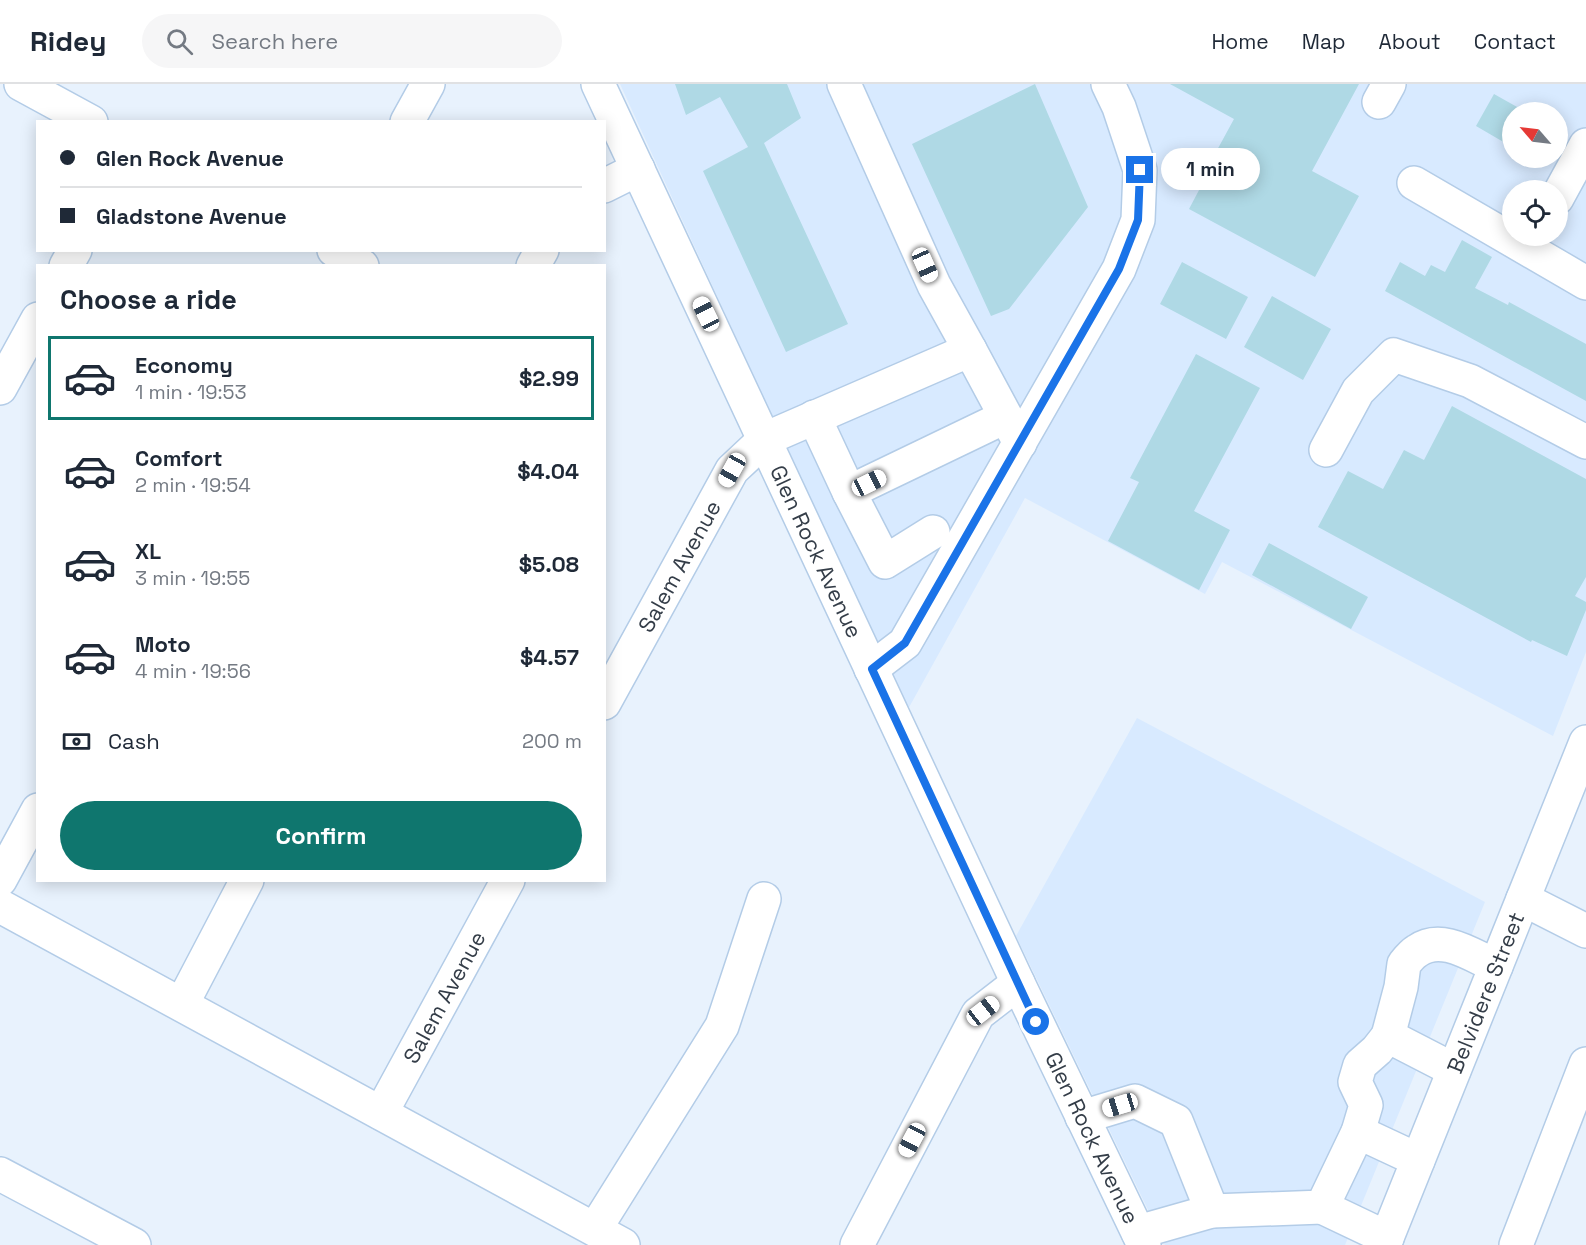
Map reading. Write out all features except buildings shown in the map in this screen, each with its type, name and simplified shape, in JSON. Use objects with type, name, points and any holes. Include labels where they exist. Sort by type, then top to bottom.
[{"type":"street","points":[[21,84],[87,120]]},
{"type":"street","points":[[408,120],[428,84]]},
{"type":"street","name":"Glen Rock Avenue","points":[[598,84],[1018,983],[1141,1239]]},
{"type":"street","points":[[844,84],[934,285],[1013,430]]},
{"type":"street","points":[[872,669],[905,643],[1013,430],[1119,269],[1138,220],[1140,170],[1119,106],[1108,84]]},
{"type":"street","points":[[1568,180],[1584,153]]},
{"type":"street","points":[[606,185],[638,169]]},
{"type":"street","points":[[1414,183],[1502,227]]},
{"type":"street","points":[[1538,246],[1586,283]]},
{"type":"street","points":[[0,388],[36,323]]},
{"type":"street","name":"Salem Avenue","points":[[606,699],[732,470],[765,439],[970,350]]},
{"type":"street","points":[[1326,450],[1358,391],[1394,355],[1470,381],[1586,442]]},
{"type":"street","points":[[814,417],[885,562],[933,532]]},
{"type":"street","points":[[849,492],[1013,430]]},
{"type":"street","name":"Belvidere Street","points":[[1385,1242],[1586,742]]},
{"type":"street","points":[[0,880],[36,814]]},
{"type":"street","points":[[182,1004],[246,882]]},
{"type":"street","name":"Salem Avenue","points":[[381,1113],[507,882]]},
{"type":"street","points":[[1523,898],[1586,931]]},
{"type":"street","points":[[595,1230],[722,1026],[764,899]]},
{"type":"street","points":[[0,906],[623,1245]]},
{"type":"street","points":[[1322,1207],[1358,1132],[1366,1105],[1355,1082],[1360,1065],[1377,1050],[1388,1036],[1401,987],[1404,963],[1418,950],[1430,945],[1445,944],[1496,966]]},
{"type":"street","points":[[857,1245],[978,1014],[1018,983]]},
{"type":"street","points":[[1388,1036],[1454,1070]]},
{"type":"street","points":[[1516,1245],[1586,1064]]},
{"type":"street","points":[[1082,1117],[1135,1101],[1176,1120],[1212,1211]]},
{"type":"street","points":[[1358,1132],[1418,1160]]},
{"type":"street","points":[[0,1174],[134,1245]]},
{"type":"street","points":[[1141,1239],[1212,1211],[1322,1207],[1385,1242]]},
{"type":"shaded area","points":[[620,84],[1586,84],[1586,652],[1553,736],[1222,562],[1205,594],[1025,498],[907,711]]},
{"type":"shaded area","points":[[1137,718],[1485,902],[1345,1245],[1165,1245],[1016,936]]},
{"type":"route","points":[[1036,1022],[872,669],[905,643],[1119,269],[1138,220],[1140,170]]}]
